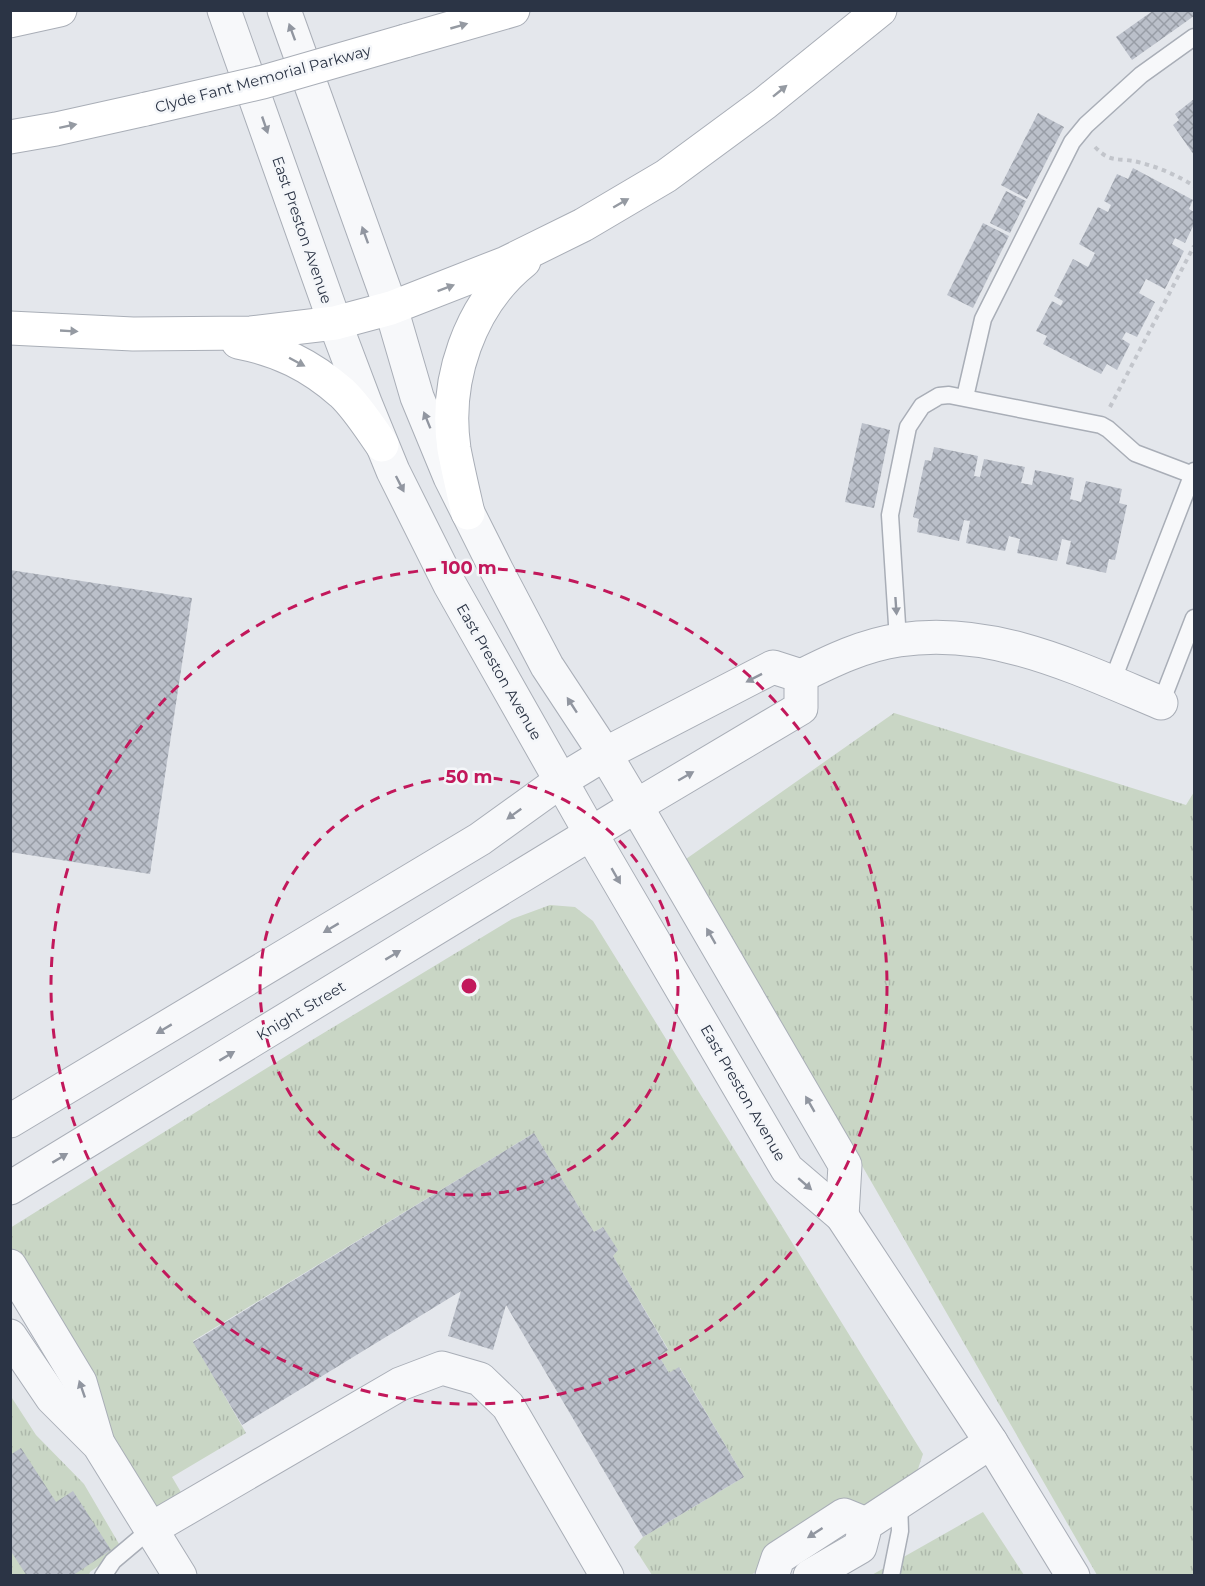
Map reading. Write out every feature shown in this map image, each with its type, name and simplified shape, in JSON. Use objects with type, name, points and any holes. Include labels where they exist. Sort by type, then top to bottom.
[{"type":"main road","points":[[10,21],[60,10]]},
{"type":"main road","name":"Clyde Fant Memorial Parkway","points":[[10,137],[57,129],[263,82],[513,10]]},
{"type":"main road","points":[[10,328],[133,334],[251,333],[335,323],[391,308],[454,285],[583,225],[666,176],[765,103],[880,10]]},
{"type":"main road","points":[[468,513],[454,448],[452,406],[460,361],[471,328],[490,296],[516,267],[546,243]]},
{"type":"main road","points":[[201,334],[267,348],[302,364],[343,394],[382,444]]},
{"type":"street","name":"East Preston Avenue","points":[[224,10],[335,323],[382,444],[393,471],[450,585],[591,834],[787,1169],[842,1216],[991,1442],[1073,1575]]},
{"type":"street","points":[[284,10],[391,308],[417,397],[450,477],[547,666],[636,806],[845,1165],[842,1216]]},
{"type":"street","points":[[10,1121],[480,839],[562,780],[604,754],[773,667],[801,676],[832,660],[898,640],[957,638],[1012,646],[1054,659],[1161,702]]},
{"type":"street","name":"Knight Street","points":[[10,1188],[636,806],[801,708],[801,676]]},
{"type":"street","points":[[10,1266],[80,1382],[99,1445]]},
{"type":"street","points":[[10,1336],[52,1398],[99,1445],[180,1575]]},
{"type":"street","points":[[151,1529],[400,1384],[442,1368],[480,1379],[508,1406],[607,1575]]},
{"type":"street","points":[[810,1575],[860,1546],[866,1524],[991,1442]]},
{"type":"street","points":[[772,1575],[778,1558],[844,1515],[866,1524]]},
{"type":"lane","points":[[965,397],[983,319],[1080,131],[1153,65],[1194,37]]},
{"type":"lane","points":[[898,640],[890,515],[908,427],[922,406],[931,400],[939,396],[965,397],[1101,425],[1135,453],[1194,473],[1190,498],[1112,682]]},
{"type":"lane","points":[[1161,702],[1194,618]]},
{"type":"lane","points":[[891,1575],[900,1531],[899,1502]]},
{"type":"lane","points":[[103,1575],[113,1560],[151,1529]]},
{"type":"path","points":[[1080,131],[1105,157],[1153,166],[1182,178],[1194,186]]},
{"type":"path","points":[[1101,425],[1194,246]]},
{"type":"green space","points":[[894,713],[1186,805],[1194,792],[1194,1575],[1097,1575],[686,859]]},
{"type":"green space","points":[[550,905],[575,907],[593,921],[923,1454],[916,1475],[751,1575],[652,1575],[634,1547],[643,1537],[744,1477],[680,1368],[669,1373],[659,1356],[668,1349],[613,1256],[617,1250],[603,1227],[594,1232],[534,1133],[193,1341],[246,1433],[172,1477],[189,1506],[156,1515],[11,1278],[10,1228],[307,1043],[512,919]]},
{"type":"green space","points":[[10,1395],[36,1435],[84,1484],[122,1549],[89,1575],[11,1575]]},
{"type":"green space","points":[[983,1512],[1024,1575],[870,1576]]},
{"type":"building","points":[[1154,10],[1194,10],[1194,16],[1132,60],[1116,37]]},
{"type":"building","points":[[1194,99],[1194,155],[1173,125],[1179,120],[1175,114]]},
{"type":"building","points":[[1038,113],[1064,127],[1027,199],[1001,185]]},
{"type":"building","points":[[1133,168],[1193,200],[1189,209],[1194,212],[1194,224],[1185,243],[1175,238],[1172,244],[1184,251],[1165,289],[1146,279],[1139,293],[1155,302],[1137,337],[1126,332],[1122,339],[1130,344],[1117,370],[1107,364],[1101,374],[1043,344],[1047,336],[1036,331],[1052,301],[1061,306],[1063,301],[1054,296],[1073,259],[1088,267],[1095,253],[1079,244],[1098,207],[1108,212],[1111,205],[1104,201],[1117,174],[1128,179]]},
{"type":"building","points":[[1006,191],[1026,201],[1010,233],[990,223]]},
{"type":"building","points":[[983,223],[1009,236],[973,308],[947,295]]},
{"type":"building","points":[[862,423],[890,430],[874,508],[845,502]]},
{"type":"building","points":[[934,447],[978,456],[974,476],[980,477],[984,459],[1025,467],[1021,483],[1032,485],[1035,470],[1074,478],[1070,499],[1081,502],[1086,481],[1122,489],[1119,503],[1127,505],[1115,560],[1109,559],[1106,573],[1066,564],[1071,541],[1062,539],[1057,561],[1017,553],[1020,539],[1009,536],[1005,551],[966,543],[970,521],[964,520],[959,541],[917,532],[919,519],[913,517],[925,460],[931,461]]},
{"type":"building","points":[[10,570],[192,598],[150,874],[10,852]]},
{"type":"building","points":[[534,1133],[594,1232],[603,1227],[618,1250],[613,1256],[668,1350],[659,1356],[669,1373],[679,1367],[744,1477],[643,1537],[506,1305],[493,1350],[448,1336],[461,1291],[242,1425],[193,1342]]},
{"type":"building","points":[[21,1448],[56,1502],[73,1491],[111,1550],[72,1576],[27,1576],[10,1550],[10,1455]]}]
